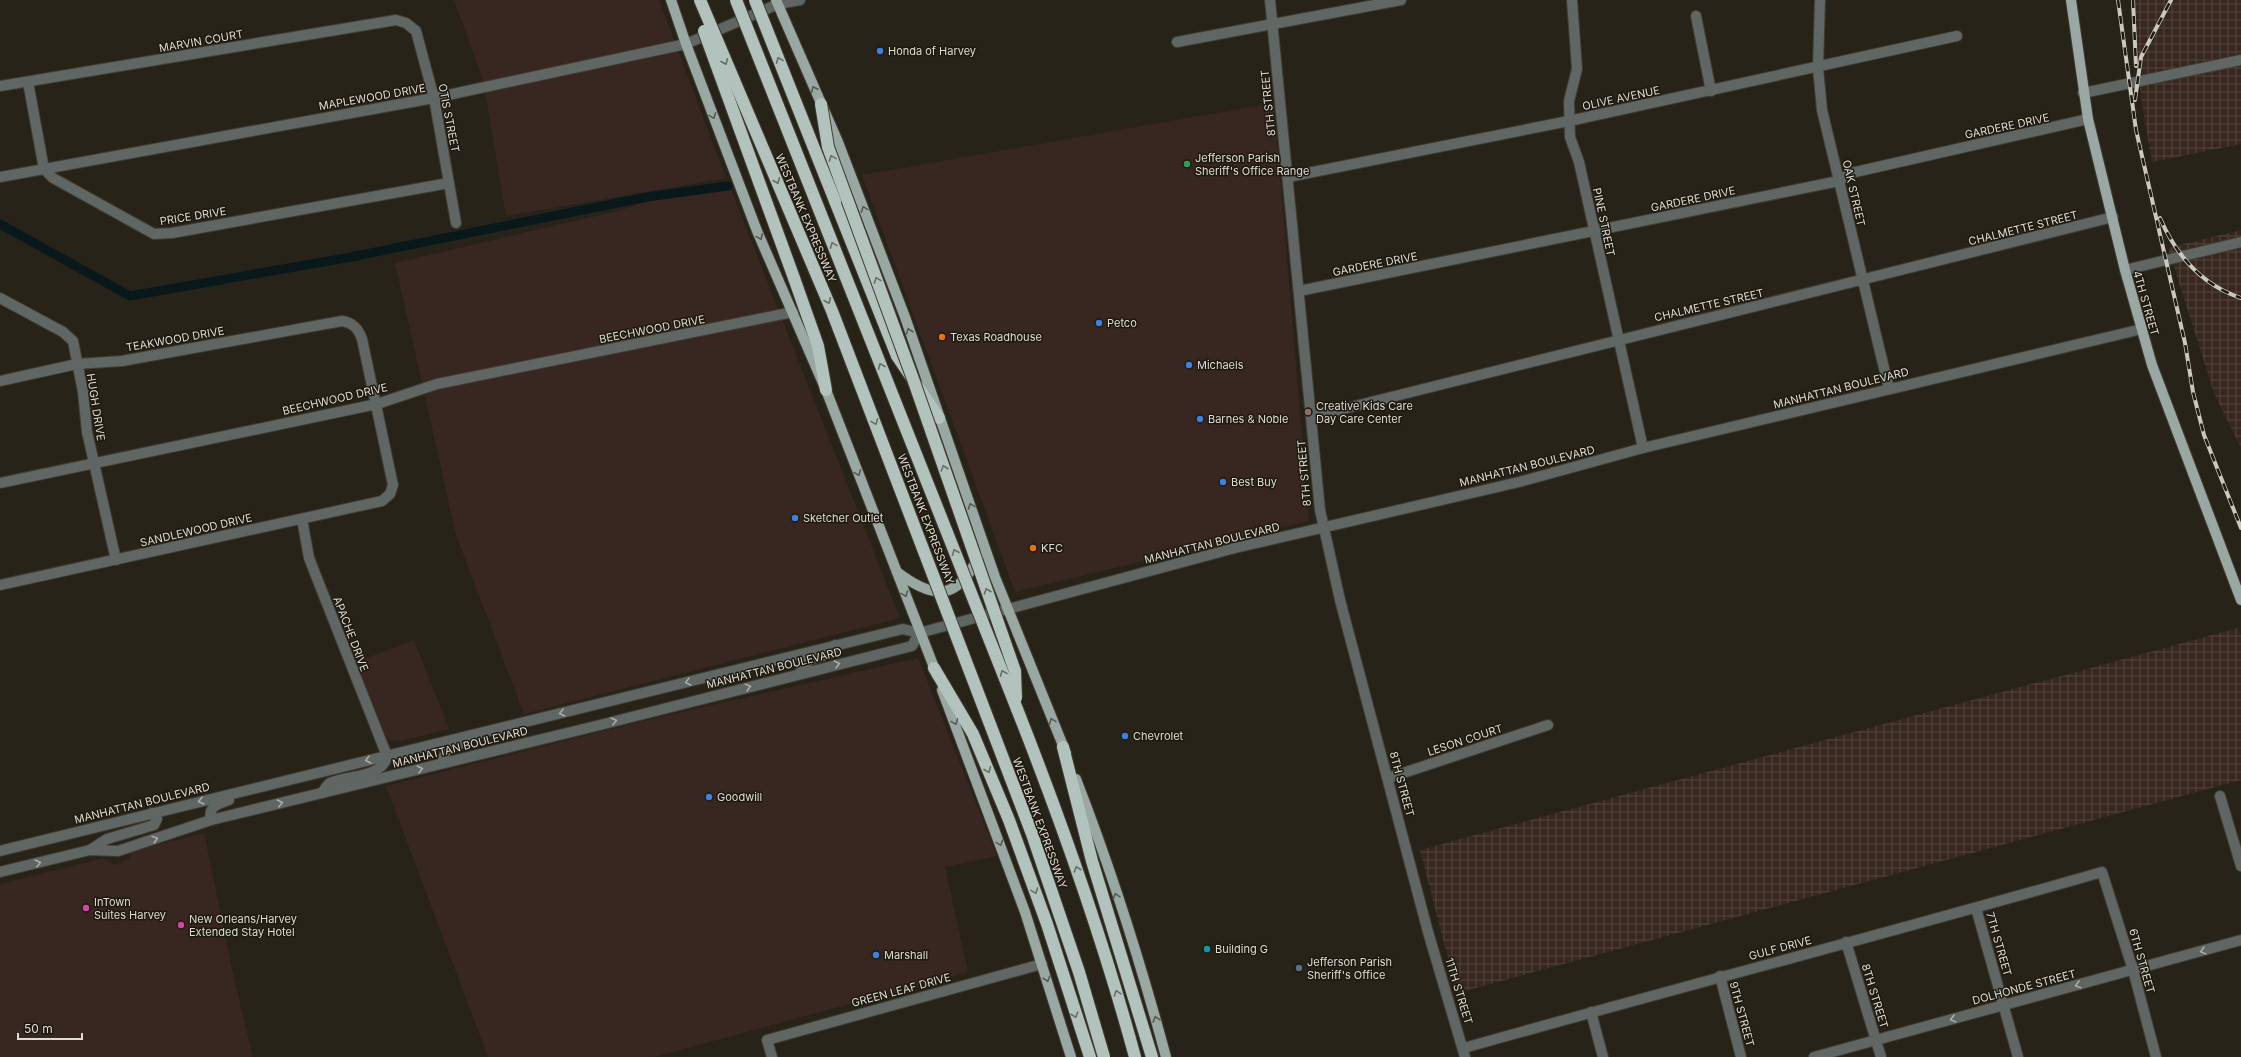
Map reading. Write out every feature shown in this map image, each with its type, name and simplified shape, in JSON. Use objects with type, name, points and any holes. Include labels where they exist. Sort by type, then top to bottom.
[{"type":"highway","points":[[692,0],[799,310],[818,346],[826,390]]},
{"type":"highway","name":"WESTBANK EXPRESSWAY","points":[[700,0],[835,318],[1032,834],[1079,972],[1104,1057]]},
{"type":"highway","name":"WESTBANK EXPRESSWAY","points":[[736,0],[1056,809],[1116,990],[1135,1057]]},
{"type":"highway","points":[[755,0],[897,356],[938,418]]},
{"type":"highway","points":[[821,104],[828,147],[916,387],[1015,671],[1017,709]]},
{"type":"highway","points":[[934,668],[973,734],[1008,820],[1041,909],[1090,1057]]},
{"type":"highway","points":[[1063,747],[1092,861],[1152,1057]]},
{"type":"main road","points":[[671,0],[686,44],[757,231],[799,310]]},
{"type":"main road","name":"4TH STREET","points":[[2071,0],[2082,93],[2113,218],[2124,270],[2154,372],[2241,600]]},
{"type":"main road","points":[[777,2],[856,189],[904,317],[938,418],[984,546],[1088,810],[1144,981],[1166,1057]]},
{"type":"main road","points":[[826,390],[897,572],[919,634],[976,775],[1042,964],[1071,1057]]},
{"type":"main road","points":[[897,572],[914,585],[926,591],[934,592],[948,590],[960,584],[968,575],[984,546]]},
{"type":"street","name":"MAPLEWOOD DRIVE","points":[[0,177],[434,98],[686,44],[742,20],[777,2],[800,0]]},
{"type":"street","name":"8TH STREET","points":[[1270,0],[1320,510],[1340,600],[1428,932]]},
{"type":"street","points":[[1177,42],[1401,0]]},
{"type":"street","name":"PINE STREET","points":[[1572,0],[1577,69],[1569,101],[1570,137],[1578,162],[1643,448]]},
{"type":"street","name":"OAK STREET","points":[[1820,0],[1818,68],[1822,110],[1889,389]]},
{"type":"street","points":[[1696,16],[1711,91]]},
{"type":"street","name":"MARVIN COURT","points":[[0,86],[396,20],[406,23]]},
{"type":"street","name":"OTIS STREET","points":[[406,23],[416,31],[434,98],[456,222]]},
{"type":"street","name":"OLIVE AVENUE","points":[[1288,177],[1569,121],[1818,68],[1957,36]]},
{"type":"street","points":[[2082,93],[2241,60]]},
{"type":"street","points":[[28,82],[44,169]]},
{"type":"street","name":"GARDERE DRIVE","points":[[1299,291],[1839,181],[1851,173],[2088,119]]},
{"type":"street","name":"PRICE DRIVE","points":[[44,169],[53,178],[148,231],[161,234],[449,183]]},
{"type":"street","name":"CHALMETTE STREET","points":[[1311,417],[1617,339],[1862,281],[2113,218]]},
{"type":"street","points":[[2124,270],[2241,242]]},
{"type":"street","name":"HUGH DRIVE","points":[[0,298],[69,337],[75,347],[94,462],[116,560]]},
{"type":"street","name":"BEECHWOOD DRIVE","points":[[0,482],[377,404],[430,385],[799,310]]},
{"type":"street","name":"TEAKWOOD DRIVE","points":[[0,381],[77,364],[122,361],[342,321],[354,326],[362,339],[377,404]]},
{"type":"street","name":"MANHATTAN BOULEVARD","points":[[0,851],[903,629],[919,634],[1008,608],[1235,548],[1519,482],[1643,448],[2142,329]]},
{"type":"street","name":"SANDLEWOOD DRIVE","points":[[0,585],[382,501],[387,498],[391,489],[392,480],[377,404]]},
{"type":"street","name":"APACHE DRIVE","points":[[302,519],[309,558],[387,756]]},
{"type":"street","name":"MANHATTAN BOULEVARD","points":[[0,872],[90,850],[118,851],[211,820],[912,646],[919,634]]},
{"type":"street","points":[[799,674],[809,660],[831,654],[835,646]]},
{"type":"street","points":[[442,763],[444,754],[448,748],[495,735],[505,731],[510,725]]},
{"type":"street","name":"LESON COURT","points":[[1388,778],[1548,725]]},
{"type":"street","points":[[322,793],[329,784],[378,769],[386,763],[387,756]]},
{"type":"street","points":[[211,820],[210,811],[218,804],[268,790],[273,784]]},
{"type":"street","points":[[2220,796],[2241,866]]},
{"type":"street","points":[[90,850],[107,839],[154,825],[157,819],[152,814]]},
{"type":"street","name":"GULF DRIVE","points":[[1464,1052],[1591,1012],[1976,908],[2102,872]]},
{"type":"street","name":"6TH STREET","points":[[2102,872],[2133,970],[2156,1057]]},
{"type":"street","name":"7TH STREET","points":[[1976,908],[2018,1057]]},
{"type":"street","name":"11TH STREET","points":[[1428,932],[1464,1052]]},
{"type":"street","name":"DOLHONDE STREET","points":[[1814,1057],[2241,940]]},
{"type":"street","name":"8TH STREET","points":[[1846,942],[1881,1057]]},
{"type":"street","name":"GREEN LEAF DRIVE","points":[[772,1057],[767,1040],[1042,964]]},
{"type":"street","name":"9TH STREET","points":[[1720,976],[1741,1057]]},
{"type":"street","points":[[1591,1012],[1603,1057]]},
{"type":"shaded area","points":[[454,0],[659,0],[726,178],[506,216],[483,80]]},
{"type":"shaded area","points":[[2132,0],[2241,0],[2241,144],[2152,162],[2141,97]]},
{"type":"shaded area","points":[[1274,103],[1309,521],[1015,592],[862,175]]},
{"type":"shaded area","points":[[730,187],[900,618],[524,714],[456,535],[395,263],[622,210],[657,198]]},
{"type":"shaded area","points":[[2241,230],[2241,448],[2214,393],[2168,248]]},
{"type":"shaded area","points":[[2238,628],[2241,636],[2241,780],[1457,993],[1420,850]]},
{"type":"shaded area","points":[[414,640],[449,729],[401,741],[388,740],[356,662]]},
{"type":"shaded area","points":[[918,658],[997,856],[945,867],[968,972],[654,1057],[488,1057],[386,786],[652,719]]},
{"type":"shaded area","points":[[204,833],[235,983],[253,1057],[0,1057],[0,884],[104,858],[114,865],[128,859],[133,851]]},
{"type":"waterway","points":[[0,224],[130,296],[351,257],[647,197],[728,186]]},
{"type":"railway","points":[[2118,0],[2136,130],[2185,343],[2193,392],[2204,435],[2241,528]]},
{"type":"railway","points":[[2133,0],[2136,66]]},
{"type":"railway","points":[[2135,100],[2141,57],[2171,0]]},
{"type":"railway","points":[[2160,218],[2166,232],[2182,256],[2202,277],[2214,285],[2241,298]]},
{"type":"place","name":"Honda of Harvey","points":[[880,51]]},
{"type":"place","name":"Jefferson Parish Sheriff's Office Range","points":[[1187,164]]},
{"type":"place","name":"Petco","points":[[1099,323]]},
{"type":"place","name":"Texas Roadhouse","points":[[942,337]]},
{"type":"place","name":"Michaels","points":[[1189,365]]},
{"type":"place","name":"Creative Kids Care Day Care Center","points":[[1308,412]]},
{"type":"place","name":"Barnes & Noble","points":[[1200,419]]},
{"type":"place","name":"Best Buy","points":[[1223,482]]},
{"type":"place","name":"Sketcher Outlet","points":[[795,518]]},
{"type":"place","name":"KFC","points":[[1033,548]]},
{"type":"place","name":"Chevrolet","points":[[1125,736]]},
{"type":"place","name":"Goodwill","points":[[709,797]]},
{"type":"place","name":"InTown Suites Harvey","points":[[86,908]]},
{"type":"place","name":"New Orleans/Harvey Extended Stay Hotel","points":[[181,925]]},
{"type":"place","name":"Building G","points":[[1207,949]]},
{"type":"place","name":"Marshall","points":[[876,955]]},
{"type":"place","name":"Jefferson Parish Sheriff's Office","points":[[1299,968]]}]
